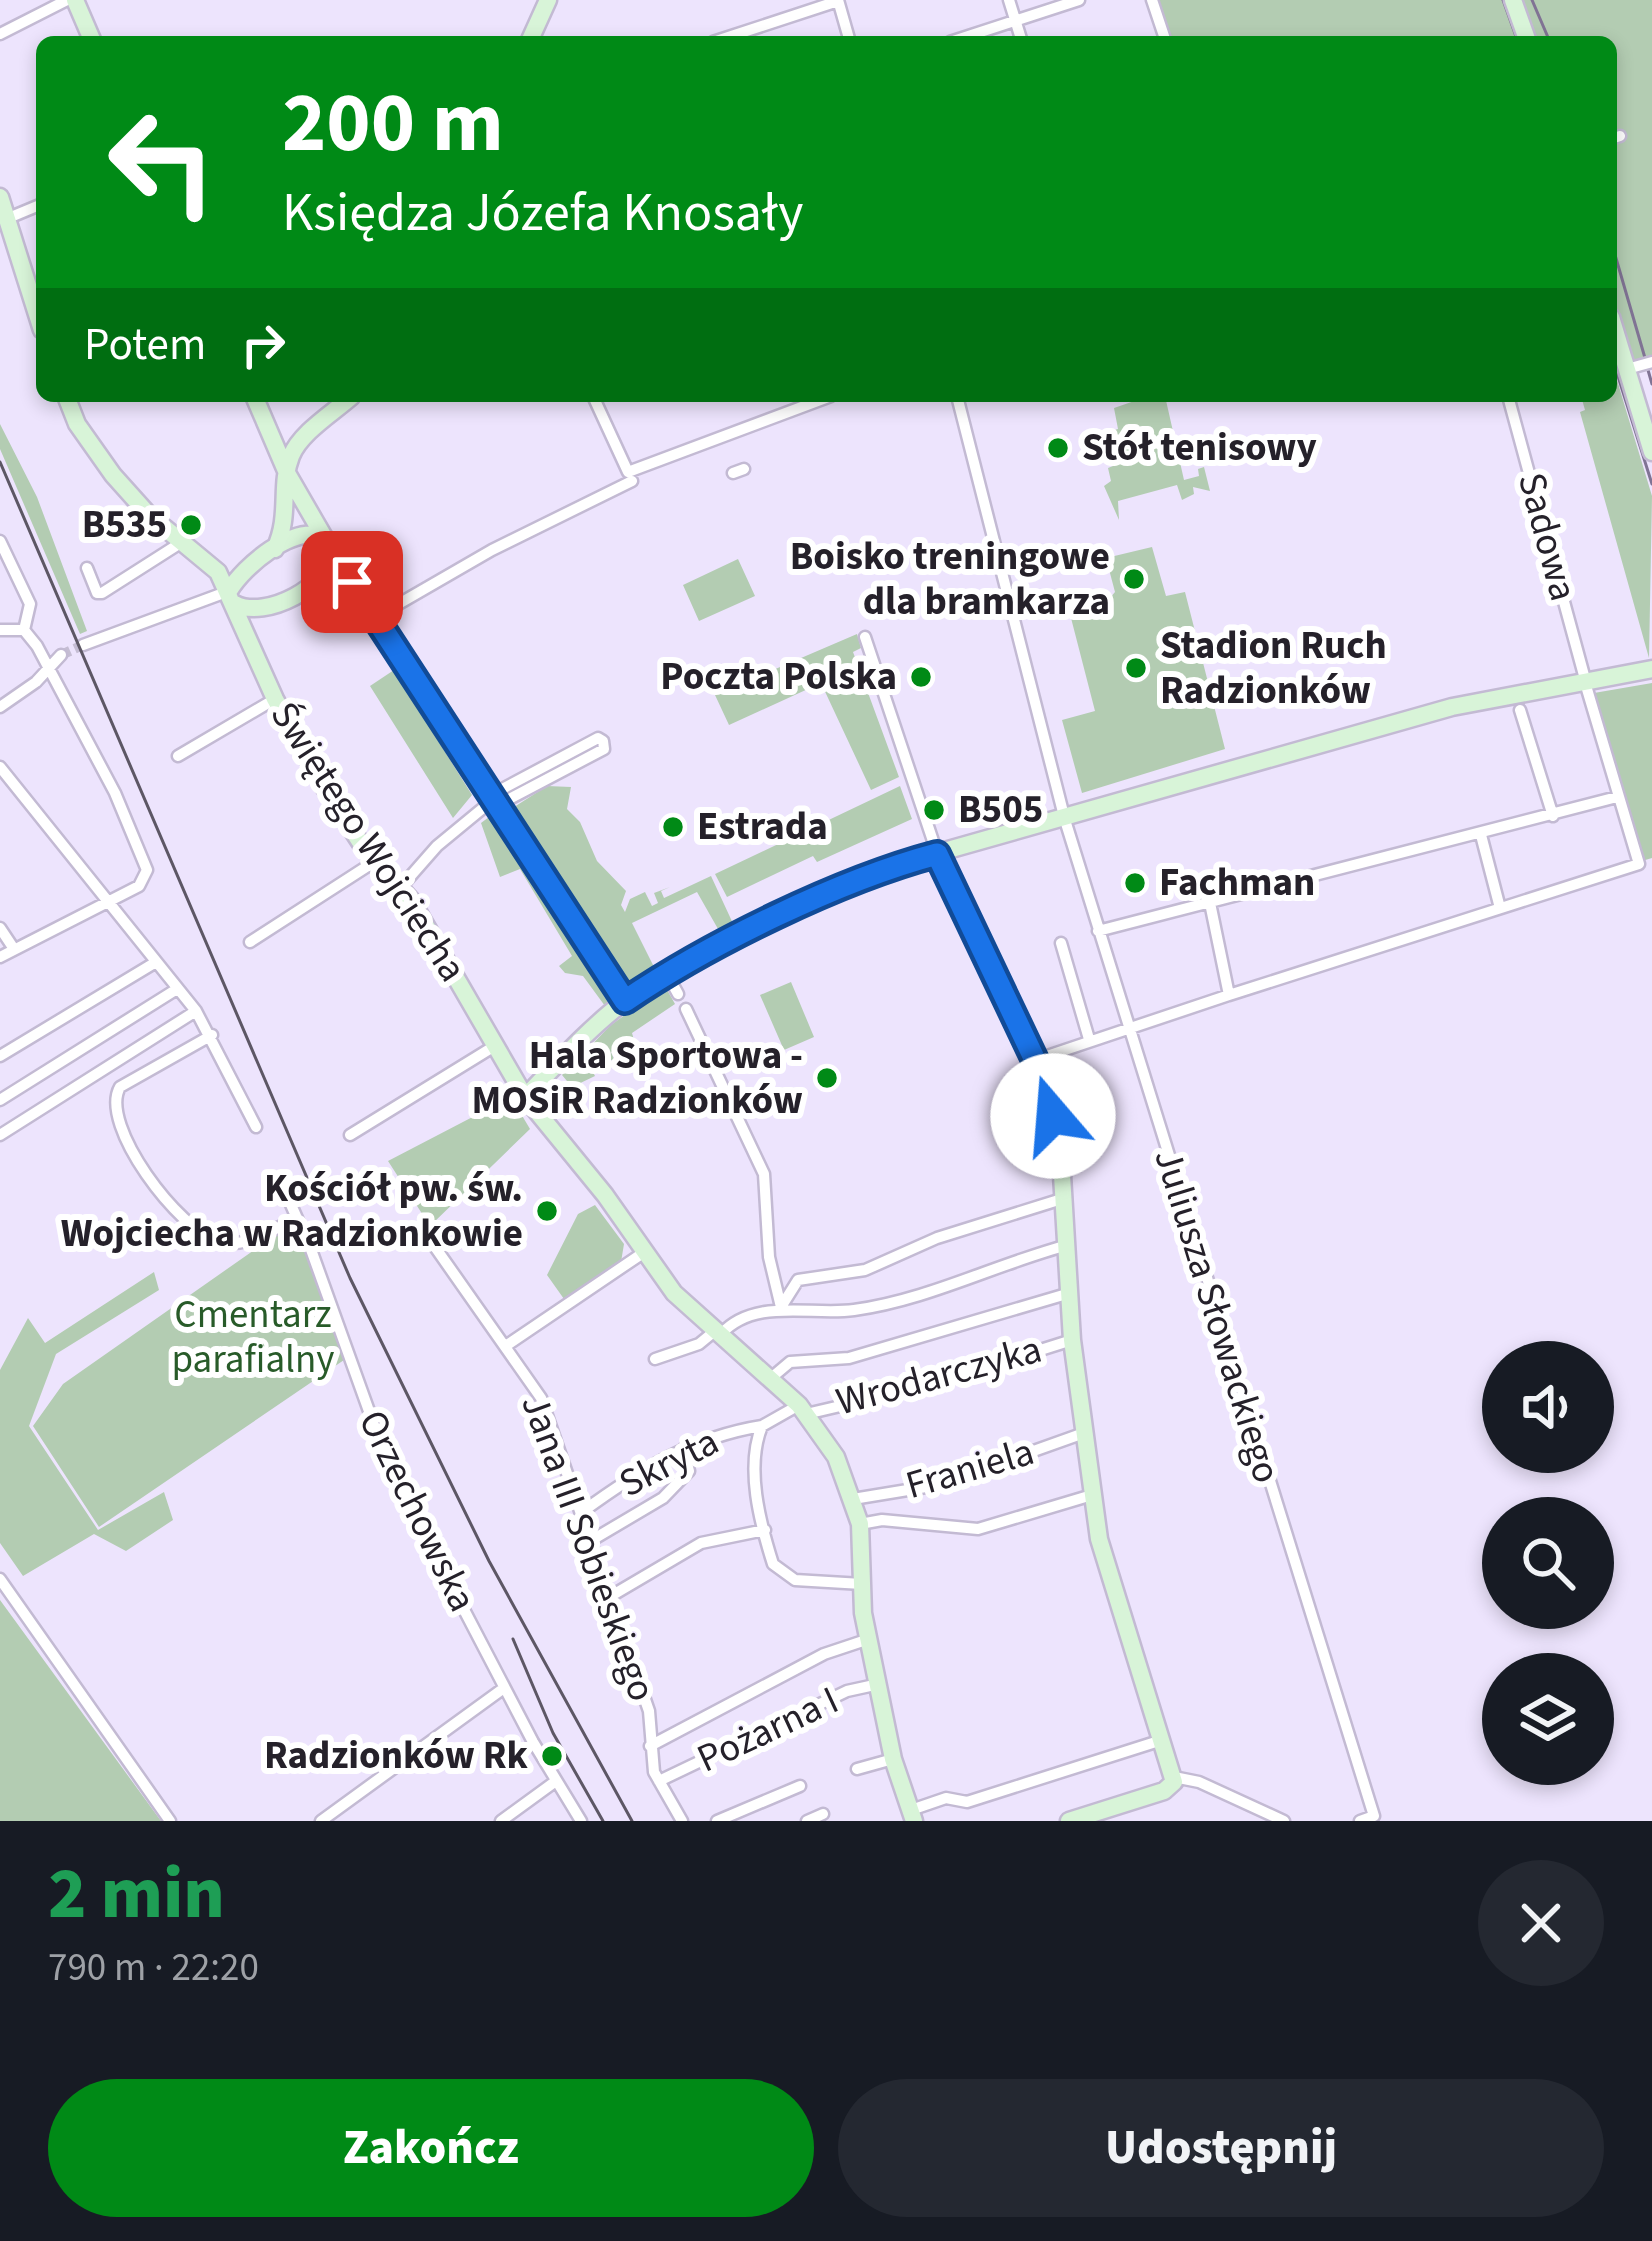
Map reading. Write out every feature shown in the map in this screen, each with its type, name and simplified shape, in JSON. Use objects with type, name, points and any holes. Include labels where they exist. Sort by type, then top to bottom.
[{"type":"street","points":[[0,34],[71,0],[90,36]]},
{"type":"street","points":[[533,36],[548,0]]},
{"type":"street","points":[[1009,0],[1020,36]]},
{"type":"street","points":[[968,36],[1078,0]]},
{"type":"street","points":[[1152,0],[1164,36]]},
{"type":"street","points":[[1513,0],[1526,36]]},
{"type":"street","points":[[731,36],[838,1],[848,36]]},
{"type":"street","points":[[0,197],[36,312]]},
{"type":"street","points":[[6,219],[36,206]]},
{"type":"street","points":[[1617,336],[1652,452]]},
{"type":"street","points":[[1627,369],[1652,362]]},
{"type":"street","points":[[67,402],[76,424],[112,475],[218,572],[232,598],[251,611],[268,610],[327,571],[328,544]]},
{"type":"street","points":[[257,402],[287,473],[328,544],[625,1001]]},
{"type":"street","points":[[272,435],[283,443],[302,438],[345,402]]},
{"type":"street","points":[[596,402],[630,476]]},
{"type":"street","points":[[376,617],[630,476],[816,402]]},
{"type":"street","name":"Juliusza Słowackiego","points":[[960,402],[1098,931],[1374,1816],[1360,1821]]},
{"type":"street","name":"Sadowa","points":[[1500,908],[1639,864],[1510,402]]},
{"type":"street","points":[[298,491],[301,461],[318,427]]},
{"type":"street","points":[[275,549],[285,527],[287,473],[302,438]]},
{"type":"street","points":[[83,645],[232,598],[243,572],[308,532],[328,544]]},
{"type":"street","points":[[0,542],[30,604],[24,630],[116,793],[147,870],[139,886],[0,957]]},
{"type":"street","points":[[87,568],[102,593],[182,542]]},
{"type":"street","name":"Świętego Wojciecha","points":[[232,598],[275,699],[319,779],[401,887],[525,1097],[605,1195],[674,1293],[802,1409],[836,1457],[860,1524],[869,1639],[893,1759],[912,1816]]},
{"type":"street","points":[[0,630],[24,630]]},
{"type":"street","points":[[865,637],[937,854],[1035,1060],[1060,1142],[1072,1340],[1099,1539],[1174,1780]]},
{"type":"street","points":[[0,707],[36,682],[61,655]]},
{"type":"street","points":[[525,1097],[625,1001],[667,974],[858,881],[1064,815],[1409,718],[1652,667]]},
{"type":"street","points":[[178,756],[275,699]]},
{"type":"street","points":[[1520,710],[1552,816]]},
{"type":"street","points":[[401,887],[437,846],[494,800],[598,738],[603,741],[604,749],[494,800]]},
{"type":"street","points":[[0,767],[196,1011],[256,1127]]},
{"type":"street","points":[[1098,931],[1617,797]]},
{"type":"street","points":[[1035,1060],[1500,908],[1481,835]]},
{"type":"street","points":[[250,942],[377,860]]},
{"type":"street","points":[[1210,903],[1229,995]]},
{"type":"street","points":[[0,928],[14,949]]},
{"type":"street","points":[[1061,943],[1089,1040]]},
{"type":"street","points":[[0,1056],[156,962]]},
{"type":"street","points":[[667,974],[678,994]]},
{"type":"street","points":[[0,1100],[177,989]]},
{"type":"street","points":[[686,1009],[764,1174],[769,1257],[781,1307]]},
{"type":"street","points":[[0,1135],[196,1011]]},
{"type":"street","points":[[212,1035],[121,1087],[115,1097],[123,1138],[175,1211],[217,1241],[245,1243],[289,1223],[302,1228]]},
{"type":"street","points":[[350,1136],[493,1048]]},
{"type":"street","name":"Orzechowska","points":[[281,1182],[388,1464],[505,1688],[581,1821]]},
{"type":"street","points":[[781,1307],[798,1280],[866,1270],[937,1238],[1065,1198]]},
{"type":"street","name":"Jana III Sobieskiego","points":[[428,1237],[541,1398],[649,1712],[650,1746],[659,1781],[682,1821]]},
{"type":"street","points":[[655,1359],[781,1307],[822,1314],[887,1305],[1068,1245]]},
{"type":"street","points":[[507,1345],[643,1253]]},
{"type":"street","points":[[771,1378],[790,1362],[849,1358],[1070,1293]]},
{"type":"street","name":"Wrodarczyka","points":[[762,1426],[802,1409],[926,1387],[1072,1340]]},
{"type":"street","points":[[762,1426],[754,1462],[773,1564],[795,1580],[862,1584]]},
{"type":"street","name":"Skryta","points":[[582,1512],[626,1479],[683,1449],[729,1431],[762,1426]]},
{"type":"street","name":"Franiela","points":[[853,1498],[938,1485],[1084,1433]]},
{"type":"street","points":[[592,1540],[663,1498],[689,1472],[683,1449]]},
{"type":"street","points":[[860,1524],[882,1520],[978,1529],[1092,1495]]},
{"type":"street","points":[[611,1596],[701,1543],[765,1530]]},
{"type":"street","points":[[0,1579],[170,1821]]},
{"type":"street","points":[[650,1746],[824,1654],[869,1639]]},
{"type":"street","name":"Pożarna I","points":[[659,1781],[848,1691],[879,1684]]},
{"type":"street","points":[[321,1821],[505,1688]]},
{"type":"street","points":[[912,1816],[946,1798],[967,1802],[1162,1740]]},
{"type":"street","points":[[857,1769],[893,1759]]},
{"type":"street","points":[[1069,1821],[1164,1791],[1174,1780]]},
{"type":"street","points":[[1174,1780],[1199,1782],[1284,1821]]},
{"type":"street","points":[[501,1821],[556,1781]]},
{"type":"street","points":[[717,1821],[800,1786]]},
{"type":"street","points":[[807,1821],[824,1814]]},
{"type":"green space","points":[[1155,0],[1652,0],[1652,360],[1617,369],[1617,36],[1167,36]]},
{"type":"green space","points":[[1617,380],[1652,496],[1649,658],[1580,412],[1585,410],[1583,402],[1617,402]]},
{"type":"green space","points":[[1132,402],[1166,402],[1184,480],[1199,476],[1198,469],[1204,467],[1210,491],[1193,487],[1194,494],[1182,500],[1177,485],[1118,501],[1119,520],[1104,486],[1111,481],[1108,468],[1113,466],[1100,434],[1118,429],[1114,408]]},
{"type":"green space","points":[[0,424],[37,497],[87,631],[80,634],[0,449]]},
{"type":"green space","name":"Stadion Ruch Radzionków","points":[[1152,547],[1166,596],[1185,592],[1225,749],[1082,793],[1062,720],[1095,711],[1071,618],[1100,610],[1115,592],[1106,558]]},
{"type":"green space","points":[[738,559],[755,596],[699,621],[683,585]]},
{"type":"green space","points":[[857,634],[861,648],[853,652],[899,777],[871,790],[821,683],[729,725],[715,695]]},
{"type":"green space","points":[[394,670],[472,795],[453,818],[370,686]]},
{"type":"green space","points":[[1652,683],[1652,858],[1642,861],[1594,693]]},
{"type":"green space","points":[[547,786],[571,787],[567,809],[580,822],[597,861],[626,891],[621,905],[625,912],[630,899],[645,892],[652,906],[658,903],[654,893],[670,887],[661,891],[664,898],[711,876],[736,930],[722,936],[697,892],[632,923],[656,971],[635,984],[624,982],[511,809]]},
{"type":"green space","points":[[900,786],[912,819],[817,862],[813,856],[727,897],[715,874]]},
{"type":"green space","points":[[497,811],[615,998],[605,1006],[583,976],[565,973],[559,966],[572,956],[520,869],[500,877],[481,823]]},
{"type":"green space","points":[[791,982],[814,1037],[784,1050],[760,995]]},
{"type":"green space","points":[[665,986],[675,1004],[632,1033],[634,1040],[611,1052],[614,1059],[592,1070],[595,1076],[572,1087],[562,1075],[611,1025]]},
{"type":"green space","points":[[511,1097],[530,1129],[430,1226],[388,1161]]},
{"type":"green space","points":[[595,1205],[624,1244],[621,1262],[564,1299],[547,1275],[578,1214]]},
{"type":"green space","name":"Cmentarz parafialny","points":[[287,1227],[300,1230],[344,1360],[99,1527],[33,1426],[63,1384]]},
{"type":"green space","points":[[154,1272],[159,1290],[56,1354],[29,1426],[98,1530],[164,1492],[173,1520],[126,1551],[94,1534],[23,1576],[0,1543],[0,1370],[28,1318],[45,1343]]},
{"type":"green space","points":[[0,1600],[161,1821],[0,1821]]},
{"type":"waterway","points":[[1503,0],[1516,36]]},
{"type":"waterway","points":[[1532,0],[1547,36]]},
{"type":"waterway","points":[[1617,262],[1645,358]]},
{"type":"waterway","points":[[1648,370],[1652,384]]},
{"type":"waterway","points":[[1617,373],[1652,484]]},
{"type":"tunnel","points":[[61,655],[83,645]]},
{"type":"railway","points":[[0,462],[350,1278],[489,1561],[632,1821]]},
{"type":"railway","points":[[513,1639],[553,1733],[603,1821]]},
{"type":"place","name":"Stół tenisowy","points":[[1058,448]]},
{"type":"place","name":"B535","points":[[191,525]]},
{"type":"place","name":"Boisko treningowe dla bramkarza","points":[[1134,579]]},
{"type":"place","name":"Stadion Ruch Radzionków","points":[[1136,668]]},
{"type":"place","name":"Poczta Polska","points":[[921,677]]},
{"type":"place","name":"B505","points":[[934,810]]},
{"type":"place","name":"Estrada","points":[[673,827]]},
{"type":"place","name":"Fachman","points":[[1135,883]]},
{"type":"place","name":"Hala Sportowa - MOSiR Radzionków","points":[[827,1078]]},
{"type":"place","name":"Kościół pw. św. Wojciecha w Radzionkowie","points":[[547,1211]]},
{"type":"place","name":"Radzionków Rk","points":[[552,1756]]},
{"type":"route","points":[[352,582],[625,1001],[667,974],[858,881],[937,854],[1035,1060],[1053,1116]]}]
